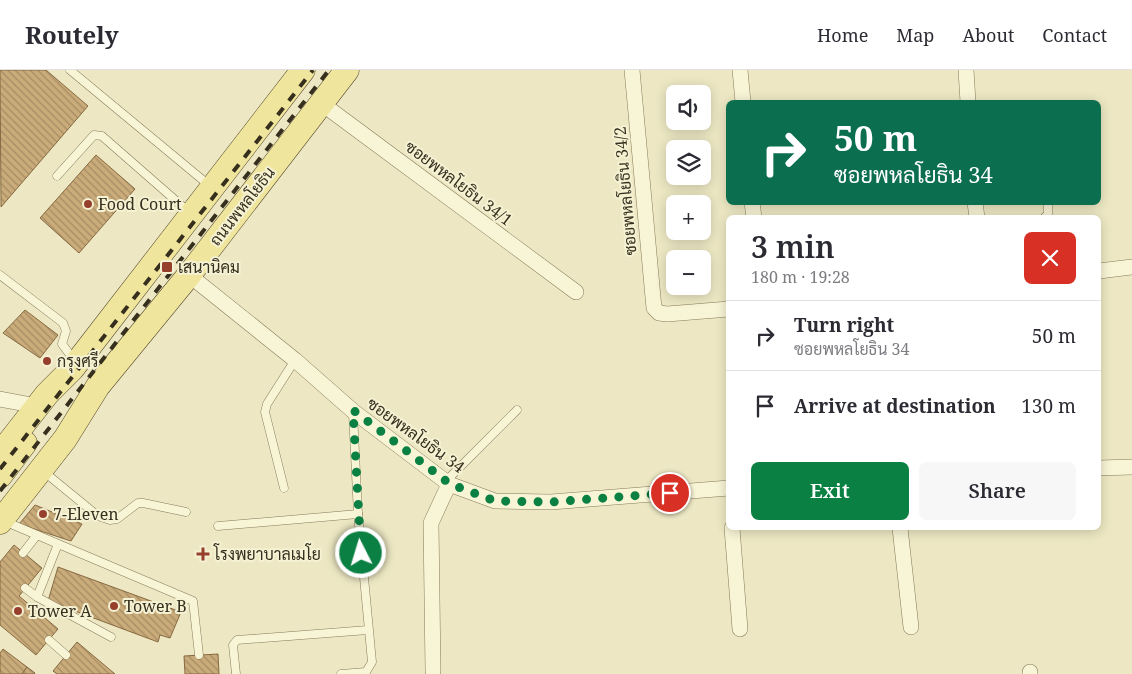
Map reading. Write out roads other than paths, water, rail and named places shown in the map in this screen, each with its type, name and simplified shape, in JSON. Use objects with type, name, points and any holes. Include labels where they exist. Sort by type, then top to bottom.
[{"type":"main road","points":[[0,454],[37,406],[75,365],[303,70]]},
{"type":"main road","name":"ถนนพหลโยธิน","points":[[1,515],[63,423],[98,386],[189,275],[347,70]]},
{"type":"main road","points":[[0,476],[49,412],[75,365]]},
{"type":"main road","name":"ถนนพหลโยธิน","points":[[1,515],[42,469],[74,426],[98,386]]},
{"type":"street","name":"ซอยพหลโยธิน 34/2","points":[[632,70],[654,308],[659,313],[667,314],[726,309]]},
{"type":"street","points":[[740,70],[743,100]]},
{"type":"street","points":[[966,70],[968,100]]},
{"type":"street","name":"ซอยพหลโยธิน 34/1","points":[[321,103],[576,292]]},
{"type":"street","points":[[1101,271],[1132,266]]},
{"type":"street","name":"ซอยพหลโยธิน 34","points":[[189,275],[295,360],[353,410],[448,482],[495,501],[552,502],[726,489]]},
{"type":"street","points":[[0,399],[37,406]]},
{"type":"street","points":[[1101,468],[1132,467]]},
{"type":"street","points":[[433,671],[431,523],[448,482]]},
{"type":"street","points":[[732,530],[740,629]]},
{"type":"street","points":[[900,530],[911,627]]},
{"type":"lane","points":[[70,70],[212,187]]},
{"type":"lane","points":[[56,176],[94,135],[102,136],[192,214]]},
{"type":"lane","points":[[0,275],[63,323],[66,331],[62,344],[75,365]]},
{"type":"lane","points":[[284,488],[265,412],[295,360]]},
{"type":"lane","points":[[341,674],[366,672],[372,662],[358,514],[353,410]]},
{"type":"lane","points":[[448,482],[517,410]]},
{"type":"lane","points":[[42,469],[103,518],[118,519],[138,503],[186,512]]},
{"type":"lane","points":[[218,526],[358,514]]},
{"type":"lane","points":[[1,515],[37,535],[193,601],[199,655]]},
{"type":"lane","points":[[23,552],[37,535]]},
{"type":"lane","points":[[37,597],[58,544]]},
{"type":"lane","points":[[26,588],[37,597],[111,637]]},
{"type":"lane","points":[[236,674],[233,646],[237,640],[243,638],[368,630]]},
{"type":"lane","points":[[49,640],[66,655]]},
{"type":"railway","points":[[0,469],[313,70]]},
{"type":"railway","points":[[0,491],[329,70]]},
{"type":"place","name":"Food Court","points":[[88,204]]},
{"type":"place","name":"เสนานิคม","points":[[167,267]]},
{"type":"place","name":"กรุงศรี","points":[[47,361]]},
{"type":"place","name":"7-Eleven","points":[[43,514]]},
{"type":"place","name":"โรงพยาบาลเมโย","points":[[203,554]]},
{"type":"place","name":"Tower B","points":[[114,606]]},
{"type":"place","name":"Tower A","points":[[18,611]]}]
